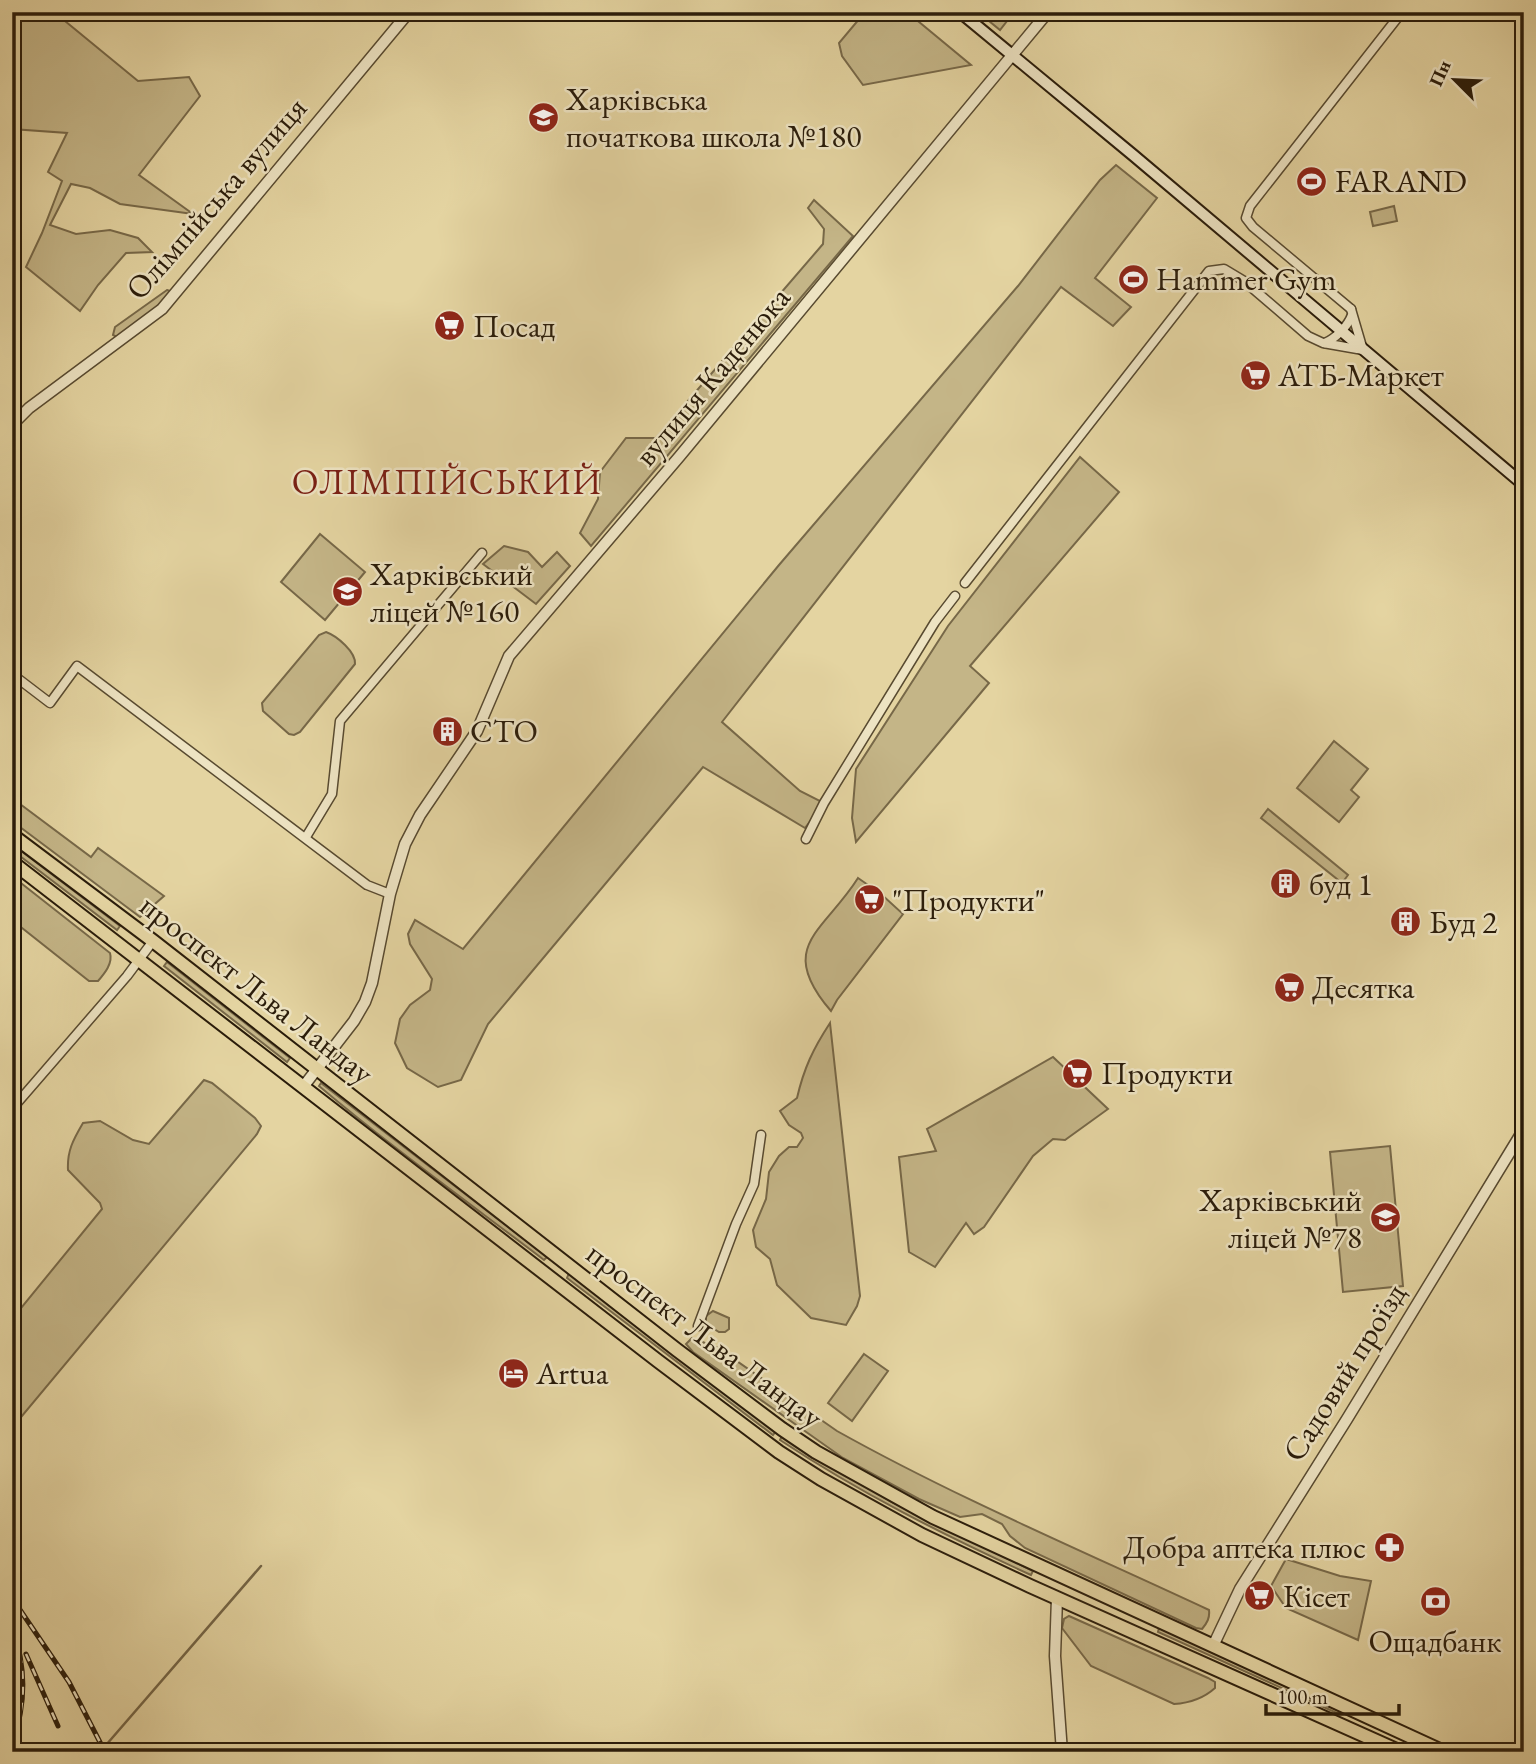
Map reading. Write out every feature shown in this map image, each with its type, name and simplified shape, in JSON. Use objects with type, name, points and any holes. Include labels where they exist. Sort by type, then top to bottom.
[{"type":"main road","points":[[960,12],[1524,485]]},
{"type":"main road","name":"проспект Льва Ландау","points":[[12,835],[153,941],[751,1406],[816,1452],[920,1511],[1444,1752]]},
{"type":"main road","name":"проспект Льва Ландау","points":[[12,862],[789,1459],[922,1535],[1401,1752]]},
{"type":"main road","points":[[549,1277],[562,1259]]},
{"type":"main road","points":[[1057,1598],[1066,1577]]},
{"type":"main road","points":[[1147,1636],[1154,1618]]},
{"type":"street","name":"Олімпійська вулиця","points":[[12,425],[29,408],[162,309],[409,12]]},
{"type":"street","name":"вулиця Каденюка","points":[[303,1087],[354,1021],[365,1002],[372,984],[390,894],[408,836],[477,731],[503,666],[512,652],[679,457],[1048,12]]},
{"type":"street","points":[[965,583],[1209,271],[1224,269],[1244,281],[1308,336],[1323,343],[1363,350],[1351,309],[1253,227],[1246,218],[1250,206],[1402,12]]},
{"type":"street","points":[[1323,343],[1332,339],[1349,322],[1351,309]]},
{"type":"street","points":[[306,838],[332,794],[340,721],[482,553]]},
{"type":"street","points":[[806,839],[824,803],[935,622],[955,596]]},
{"type":"street","points":[[12,674],[50,703],[77,666],[367,885],[390,894]]},
{"type":"street","points":[[12,1109],[153,941]]},
{"type":"street","name":"Садовий проїзд","points":[[1213,1646],[1240,1589],[1524,1129]]},
{"type":"street","points":[[698,1326],[754,1184],[761,1135]]},
{"type":"street","points":[[1057,1598],[1055,1656],[1062,1752]]},
{"type":"shaded area","points":[[12,12],[54,12],[138,81],[189,77],[200,96],[139,175],[193,214],[120,204],[90,188],[71,184],[50,225],[76,234],[110,230],[138,238],[152,252],[126,253],[80,311],[26,267],[62,181],[48,172],[67,133],[12,129]]},
{"type":"shaded area","points":[[865,12],[907,12],[971,65],[863,85],[842,56],[839,43]]},
{"type":"shaded area","points":[[978,12],[1014,12],[1000,30]]},
{"type":"shaded area","points":[[1116,165],[1157,198],[1095,278],[1131,307],[1113,326],[1061,287],[722,722],[800,791],[824,803],[805,828],[703,767],[488,1024],[461,1080],[438,1087],[407,1068],[395,1043],[400,1019],[410,1005],[430,990],[432,979],[410,944],[408,934],[415,920],[463,949],[779,565],[1018,286],[1100,180]]},
{"type":"shaded area","points":[[814,200],[853,236],[591,546],[580,533],[598,499],[600,472],[626,438],[656,438],[823,244],[824,229],[808,208]]},
{"type":"shaded area","points":[[1394,206],[1397,221],[1373,226],[1370,212]]},
{"type":"shaded area","points":[[167,290],[170,294],[150,313],[117,337],[113,335],[115,327]]},
{"type":"shaded area","points":[[1080,457],[1119,492],[970,666],[989,683],[856,842],[852,818],[856,769],[948,626]]},
{"type":"shaded area","points":[[320,534],[365,572],[325,620],[281,582]]},
{"type":"shaded area","points":[[504,546],[528,552],[542,567],[557,552],[570,566],[536,604],[483,564]]},
{"type":"shaded area","points":[[326,632],[345,645],[355,664],[300,732],[289,734],[263,711],[262,703],[319,635]]},
{"type":"shaded area","points":[[1334,741],[1368,769],[1351,790],[1359,797],[1339,822],[1297,788]]},
{"type":"shaded area","points":[[12,798],[91,857],[98,848],[164,896],[140,917],[12,821]]},
{"type":"shaded area","points":[[1268,809],[1348,875],[1342,883],[1261,818]]},
{"type":"shaded area","points":[[12,844],[120,926],[117,930],[12,850]]},
{"type":"shaded area","points":[[12,876],[110,953],[106,971],[98,981],[89,981],[12,920]]},
{"type":"shaded area","points":[[858,878],[903,914],[831,1011],[815,989],[807,970],[806,955],[811,940]]},
{"type":"shaded area","points":[[167,962],[290,1058],[287,1062],[164,966]]},
{"type":"shaded area","points":[[830,1023],[860,1296],[846,1325],[811,1318],[777,1285],[770,1259],[756,1247],[753,1230],[766,1199],[769,1172],[779,1156],[789,1147],[797,1147],[803,1138],[801,1133],[789,1125],[780,1111],[797,1098],[810,1059]]},
{"type":"shaded area","points":[[1053,1057],[1108,1109],[1065,1140],[1053,1139],[1033,1156],[984,1227],[974,1234],[966,1223],[935,1267],[909,1252],[899,1157],[936,1151],[927,1129]]},
{"type":"shaded area","points":[[204,1080],[212,1083],[255,1118],[261,1126],[257,1134],[12,1428],[12,1319],[102,1209],[100,1203],[68,1170],[70,1151],[79,1129],[83,1123],[100,1121],[133,1140],[149,1144]]},
{"type":"shaded area","points":[[321,1083],[547,1257],[544,1260],[402,1153],[319,1086]]},
{"type":"shaded area","points":[[1390,1146],[1403,1286],[1343,1292],[1330,1152]]},
{"type":"shaded area","points":[[569,1273],[776,1431],[773,1435],[567,1278]]},
{"type":"shaded area","points":[[713,1311],[729,1318],[729,1329],[725,1332],[719,1332],[706,1324],[706,1316]]},
{"type":"shaded area","points":[[692,1338],[718,1348],[837,1431],[882,1456],[1209,1610],[1207,1622],[1202,1629],[1196,1628],[1025,1548],[1010,1536],[1002,1524],[982,1514],[960,1517],[919,1499],[843,1458],[693,1352],[686,1344]]},
{"type":"shaded area","points":[[864,1354],[888,1371],[852,1421],[828,1403]]},
{"type":"shaded area","points":[[782,1436],[892,1502],[1033,1571],[1031,1575],[934,1529],[872,1495],[780,1440]]},
{"type":"shaded area","points":[[1286,1559],[1340,1576],[1371,1581],[1358,1640],[1286,1608],[1271,1586]]},
{"type":"shaded area","points":[[1069,1616],[1208,1678],[1215,1682],[1215,1688],[1196,1699],[1174,1704],[1091,1666],[1062,1628],[1064,1619]]},
{"type":"shaded area","points":[[1159,1628],[1340,1710],[1339,1714],[1158,1632]]},
{"type":"waterway","points":[[100,1752],[261,1566]]},
{"type":"railway","points":[[12,1598],[69,1682],[105,1752]]},
{"type":"railway","points":[[12,1624],[20,1655],[23,1685],[20,1714],[12,1746]]},
{"type":"railway","points":[[26,1654],[58,1726]]},
{"type":"place","name":"Харківська початкова школа №180","points":[[543,117]]},
{"type":"place","name":"FARAND","points":[[1312,181]]},
{"type":"place","name":"Hammer Gym","points":[[1133,279]]},
{"type":"place","name":"Посад","points":[[450,326]]},
{"type":"place","name":"АТБ-Маркет","points":[[1255,375]]},
{"type":"place","name":"Харківський ліцей №160","points":[[347,592]]},
{"type":"place","name":"СТО","points":[[447,731]]},
{"type":"place","name":"буд 1","points":[[1286,884]]},
{"type":"place","name":"\"Продукти\"","points":[[869,900]]},
{"type":"place","name":"Буд 2","points":[[1406,922]]},
{"type":"place","name":"Десятка","points":[[1289,987]]},
{"type":"place","name":"Продукти","points":[[1078,1073]]},
{"type":"place","name":"Харківський ліцей №78","points":[[1385,1218]]},
{"type":"place","name":"Artua","points":[[513,1373]]},
{"type":"place","name":"Добра аптека плюс","points":[[1389,1547]]},
{"type":"place","name":"Кісет","points":[[1260,1596]]},
{"type":"place","name":"Ощадбанк","points":[[1435,1602]]},
{"type":"district","name":"ОЛІМПІЙСЬКИЙ","points":[[447,481]]}]
